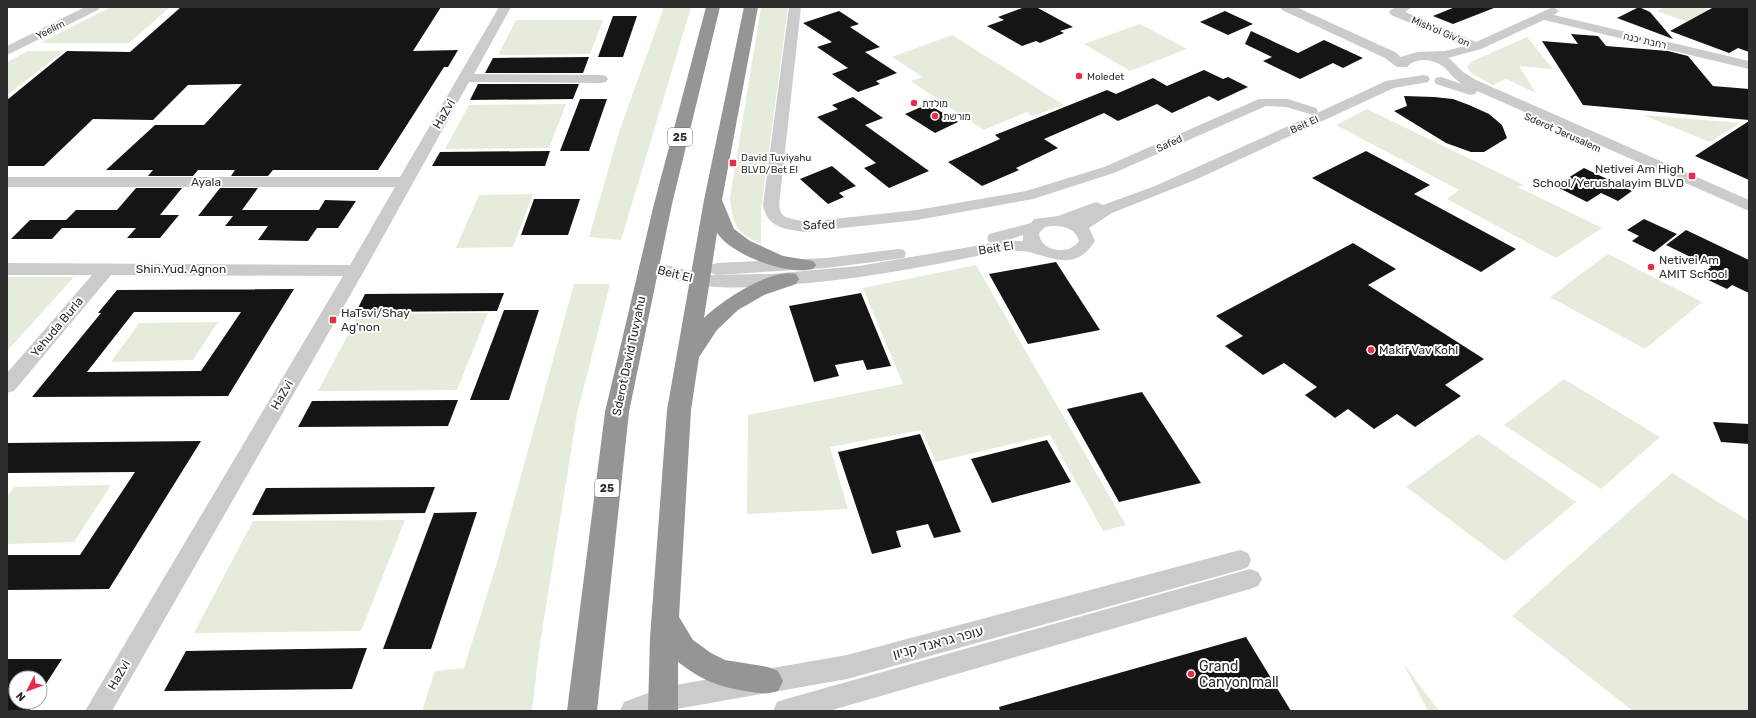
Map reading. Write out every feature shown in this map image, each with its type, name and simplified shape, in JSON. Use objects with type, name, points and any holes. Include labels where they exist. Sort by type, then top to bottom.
[{"type":"highway","name":"Sderot David Tuvyahu","points":[[582,711],[617,412],[648,267],[713,7]]},
{"type":"highway","points":[[664,705],[666,620],[679,410],[712,200],[751,7]]},
{"type":"highway","points":[[712,200],[720,221],[728,233],[743,245],[779,262],[806,265]]},
{"type":"highway","points":[[686,359],[703,331],[735,301],[764,286],[789,279]]},
{"type":"highway","points":[[666,620],[683,649],[701,662],[721,673],[768,681]]},
{"type":"street","name":"Yeelim","points":[[7,47],[86,7]]},
{"type":"street","name":"Yeelim","points":[[7,51],[94,7]]},
{"type":"street","name":"HaZvi","points":[[98,711],[355,271],[505,7]]},
{"type":"street","name":"Safed","points":[[795,7],[771,205],[773,215],[778,220],[791,225],[805,227],[839,225],[917,215],[1027,196],[1109,170],[1264,102],[1288,103],[1311,111]]},
{"type":"street","points":[[1286,7],[1390,55],[1411,74],[1422,79]]},
{"type":"street","points":[[1301,7],[1392,48],[1421,57],[1451,54],[1472,48],[1561,7]]},
{"type":"street","name":"Mish'ol Giv'on","points":[[1406,7],[1395,12],[1472,48]]},
{"type":"street","name":"רחבת יבנה","points":[[1542,16],[1749,65]]},
{"type":"street","points":[[1441,81],[1452,79],[1455,71],[1456,59],[1472,48]]},
{"type":"street","name":"Beit El","points":[[700,274],[806,265],[904,254],[978,242],[1047,223],[1152,184],[1311,111],[1403,66],[1406,59],[1421,57]]},
{"type":"street","name":"Sderot Jerusalem","points":[[1421,57],[1443,62],[1471,83],[1749,206]]},
{"type":"street","points":[[464,78],[601,79]]},
{"type":"street","name":"Beit El","points":[[648,267],[743,281],[827,277],[871,271],[1002,246],[1018,245],[1040,249],[1061,256],[1077,253],[1083,249],[1087,241],[1086,236],[1080,228],[1090,218],[1161,189],[1391,84],[1422,79]]},
{"type":"street","name":"Sderot Jerusalem","points":[[1422,79],[1441,81],[1464,88],[1749,216]]},
{"type":"street","name":"Ayala","points":[[7,182],[405,182]]},
{"type":"street","points":[[1027,196],[1047,223],[1080,228]]},
{"type":"street","points":[[1040,249],[1034,245],[1030,237],[1047,223]]},
{"type":"street","name":"Shin.Yud. Agnon","points":[[7,269],[355,271]]},
{"type":"street","name":"Yehuda Burla","points":[[7,386],[106,269]]},
{"type":"street","name":"עופר גראנד קניון","points":[[633,711],[768,681],[847,666],[1245,570],[786,711]]},
{"type":"green space","points":[[111,7],[170,7],[129,43],[40,43]]},
{"type":"green space","points":[[664,7],[691,7],[621,240],[589,237],[619,132]]},
{"type":"green space","points":[[761,7],[788,7],[761,210],[761,244],[746,235],[737,227],[733,216],[730,198]]},
{"type":"green space","points":[[1665,7],[1700,7],[1728,17],[1707,29],[1657,11]]},
{"type":"green space","points":[[516,20],[603,20],[590,54],[498,55]]},
{"type":"green space","points":[[1140,24],[1187,49],[1130,71],[1084,44]]},
{"type":"green space","points":[[952,35],[1064,105],[1032,116],[1027,112],[983,130],[911,81],[922,77],[892,57]]},
{"type":"green space","points":[[1527,37],[1553,69],[1519,66],[1536,93],[1506,79],[1493,85],[1471,73],[1467,67],[1473,61]]},
{"type":"green space","points":[[28,51],[64,51],[7,95],[7,62]]},
{"type":"green space","points":[[566,104],[549,148],[445,149],[469,105]]},
{"type":"green space","points":[[1367,109],[1524,185],[1518,187],[1602,228],[1556,258],[1447,199],[1459,190],[1336,125]]},
{"type":"green space","points":[[1643,115],[1740,123],[1710,142]]},
{"type":"green space","points":[[533,194],[513,247],[456,248],[479,195]]},
{"type":"green space","points":[[1608,254],[1702,302],[1645,349],[1550,297]]},
{"type":"green space","points":[[976,265],[1126,525],[1103,531],[1050,435],[936,462],[921,430],[830,447],[848,509],[747,514],[748,415],[903,384],[863,288]]},
{"type":"green space","points":[[7,277],[74,277],[7,351]]},
{"type":"green space","points":[[574,284],[610,284],[577,414],[539,650],[532,711],[422,711],[435,671],[464,668],[496,566]]},
{"type":"green space","points":[[488,313],[457,390],[318,391],[359,314]]},
{"type":"green space","points":[[218,322],[193,360],[111,362],[139,323]]},
{"type":"green space","points":[[1564,379],[1660,437],[1601,489],[1504,425]]},
{"type":"green space","points":[[1478,434],[1576,502],[1505,561],[1406,487]]},
{"type":"green space","points":[[1672,473],[1749,521],[1749,711],[1633,711],[1512,616]]},
{"type":"green space","points":[[111,485],[74,542],[7,544],[7,497],[14,487]]},
{"type":"green space","points":[[405,520],[361,631],[194,633],[253,521]]},
{"type":"green space","points":[[1403,663],[1439,711],[1428,711]]},
{"type":"building","points":[[181,7],[441,7],[413,51],[458,50],[448,67],[444,67],[378,170],[273,170],[268,176],[231,176],[235,170],[198,170],[193,176],[148,176],[153,170],[106,170],[155,125],[204,125],[242,84],[188,85],[153,120],[93,119],[44,166],[7,166],[7,100],[67,51],[130,52]]},
{"type":"building","points":[[1025,7],[1036,7],[1073,27],[1060,31],[1064,33],[1040,43],[1036,41],[1022,46],[987,26],[1004,20],[998,17]]},
{"type":"building","points":[[1455,7],[1494,8],[1453,24],[1433,16]]},
{"type":"building","points":[[1639,7],[1650,12],[1673,39],[1617,18]]},
{"type":"building","points":[[1714,7],[1749,7],[1749,52],[1738,48],[1729,53],[1670,31]]},
{"type":"building","points":[[839,11],[859,24],[850,27],[880,47],[865,52],[897,73],[876,81],[880,84],[858,92],[832,74],[848,68],[817,47],[832,42],[803,23]]},
{"type":"building","points":[[1225,11],[1253,24],[1228,35],[1200,22]]},
{"type":"building","points":[[613,16],[637,16],[623,57],[598,57]]},
{"type":"building","points":[[1251,31],[1298,53],[1324,40],[1363,58],[1343,68],[1333,63],[1300,79],[1263,61],[1272,57],[1245,44]]},
{"type":"building","points":[[1571,34],[1598,36],[1606,46],[1668,51],[1688,56],[1713,86],[1749,89],[1749,120],[1583,105],[1542,41],[1578,44]]},
{"type":"building","points":[[589,57],[583,73],[485,73],[493,58]]},
{"type":"building","points":[[1204,70],[1223,79],[1228,77],[1248,87],[1218,101],[1209,96],[1172,113],[1157,104],[1118,121],[1104,113],[1044,139],[1058,148],[1016,168],[1019,170],[982,186],[948,162],[1000,139],[995,135],[1107,90],[1116,94],[1153,78],[1167,86]]},
{"type":"building","points":[[478,84],[579,84],[573,99],[470,100]]},
{"type":"building","points":[[1404,96],[1453,99],[1469,105],[1489,114],[1502,125],[1507,138],[1484,152],[1471,152],[1446,143],[1394,111],[1407,106]]},
{"type":"building","points":[[853,97],[883,118],[865,125],[929,171],[889,188],[864,168],[876,163],[817,117],[838,109],[832,105]]},
{"type":"building","points":[[580,99],[607,99],[589,151],[560,151]]},
{"type":"building","points":[[928,104],[958,122],[935,133],[905,114]]},
{"type":"building","points":[[1749,121],[1749,180],[1695,156]]},
{"type":"building","points":[[550,151],[545,166],[432,166],[440,152]]},
{"type":"building","points":[[1366,151],[1430,185],[1414,194],[1516,249],[1481,272],[1312,178]]},
{"type":"building","points":[[832,166],[856,186],[839,193],[844,197],[828,204],[800,179]]},
{"type":"building","points":[[1584,168],[1632,191],[1618,201],[1601,193],[1587,202],[1555,186]]},
{"type":"building","points":[[136,188],[182,188],[160,215],[179,215],[160,238],[127,238],[136,228],[62,228],[52,239],[11,239],[30,220],[66,220],[76,210],[117,210]]},
{"type":"building","points":[[220,188],[258,188],[242,210],[319,210],[325,200],[356,201],[338,228],[317,228],[308,241],[258,240],[268,226],[225,226],[233,216],[198,216]]},
{"type":"building","points":[[534,199],[580,199],[568,235],[521,235]]},
{"type":"building","points":[[1644,219],[1677,234],[1654,252],[1632,241],[1639,236],[1627,230]]},
{"type":"building","points":[[1686,230],[1749,260],[1749,293],[1732,285],[1727,289],[1700,276],[1711,267],[1666,245]]},
{"type":"building","points":[[1353,243],[1396,269],[1368,285],[1484,359],[1445,385],[1461,396],[1415,427],[1397,414],[1374,429],[1348,409],[1335,418],[1305,395],[1317,387],[1284,363],[1263,375],[1225,346],[1243,336],[1216,316]]},
{"type":"building","points":[[1056,262],[1100,330],[1028,344],[989,274]]},
{"type":"building","points":[[294,289],[228,396],[32,397],[101,313],[98,313],[117,290]],"holes":[[[134,312],[241,312],[201,371],[87,372]]]},
{"type":"building","points":[[504,293],[497,311],[356,312],[365,294]]},
{"type":"building","points":[[861,293],[891,366],[867,370],[863,360],[835,365],[839,376],[814,382],[789,306]]},
{"type":"building","points":[[504,310],[539,310],[509,400],[470,400]]},
{"type":"building","points":[[1142,392],[1201,483],[1119,502],[1067,409]]},
{"type":"building","points":[[458,400],[448,426],[298,427],[312,401]]},
{"type":"building","points":[[1713,422],[1749,424],[1749,444],[1721,442]]},
{"type":"building","points":[[920,434],[961,532],[934,538],[928,524],[896,531],[901,547],[872,554],[838,452]]},
{"type":"building","points":[[1047,440],[1071,482],[992,503],[971,459]]},
{"type":"building","points":[[201,441],[109,589],[7,590],[7,555],[80,555],[135,472],[7,473],[7,443]]},
{"type":"building","points":[[435,487],[425,513],[252,515],[266,488]]},
{"type":"building","points":[[477,512],[431,649],[383,649],[434,513]]},
{"type":"building","name":"Grand Canyon mall","points":[[1246,637],[1291,711],[1000,711],[999,707]]},
{"type":"building","points":[[367,648],[352,689],[164,691],[186,651]]},
{"type":"building","points":[[7,659],[62,659],[48,681],[48,670],[8,670],[8,710],[30,710],[7,711]]},
{"type":"place","name":"Moledet","points":[[1079,76]]},
{"type":"place","name":"מולדת","points":[[914,103]]},
{"type":"place","name":"מורשת","points":[[935,116]]},
{"type":"place","name":"David Tuviyahu BLVD/Bet El","points":[[733,163]]},
{"type":"place","name":"Netivei Am High School/Yerushalayim BLVD","points":[[1692,176]]},
{"type":"place","name":"Netivei Am AMIT School","points":[[1651,267]]},
{"type":"place","name":"HaTsvi/Shay Ag'non","points":[[333,320]]},
{"type":"place","name":"Makif Vav Kohl","points":[[1371,350]]},
{"type":"place","name":"Grand Canyon mall","points":[[1191,674]]}]
